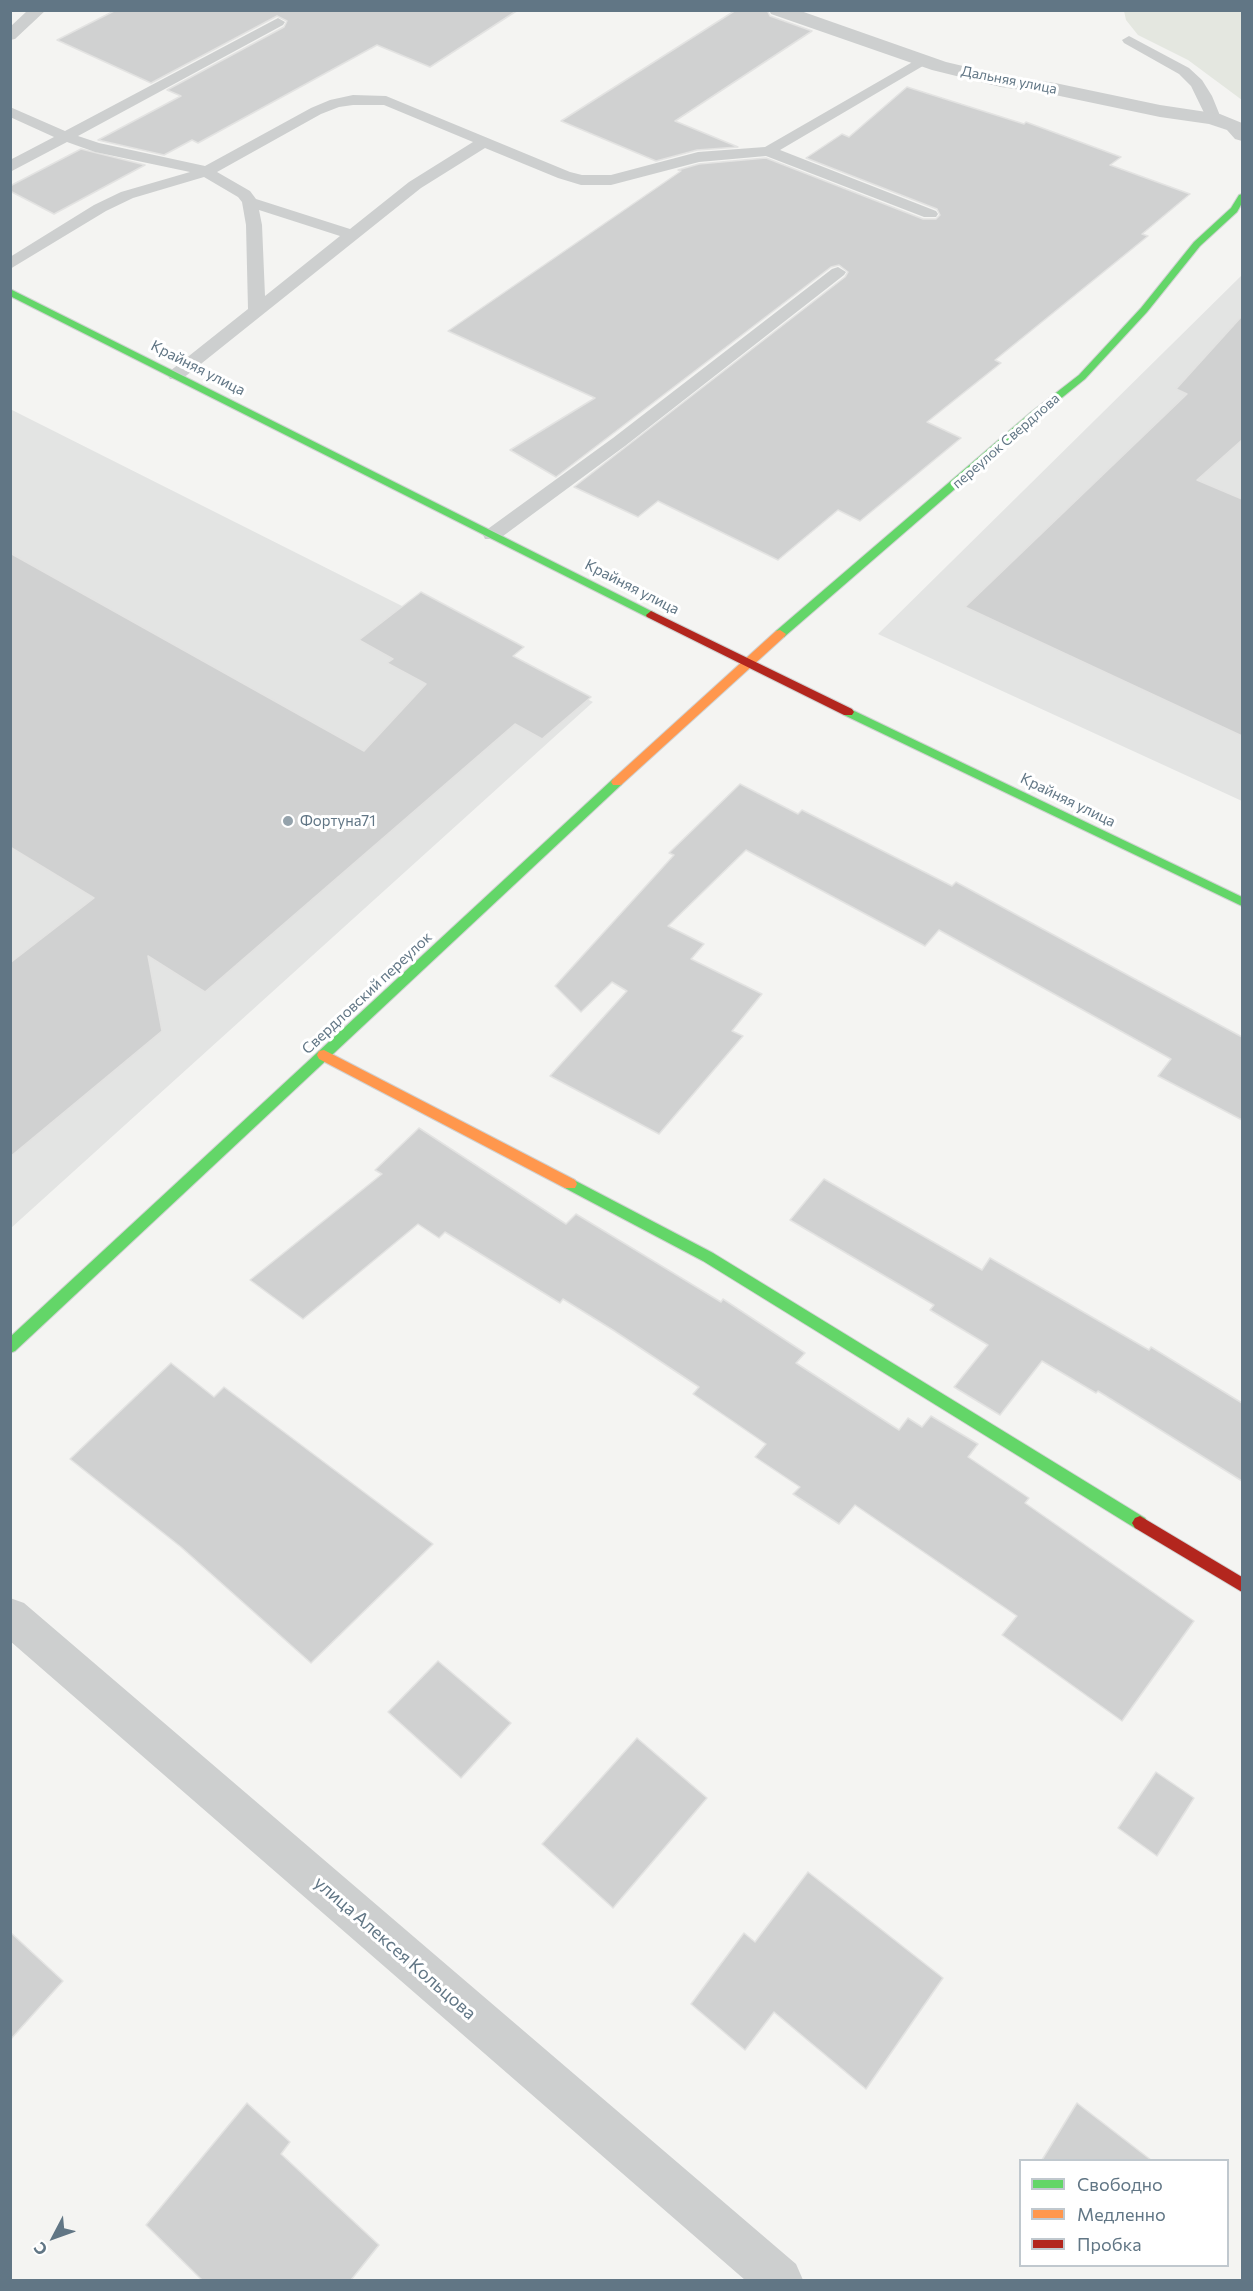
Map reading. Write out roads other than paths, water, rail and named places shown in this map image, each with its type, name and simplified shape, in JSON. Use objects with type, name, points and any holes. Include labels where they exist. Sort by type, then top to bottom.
[{"type":"street","name":"Дальняя улица","points":[[777,10],[923,60],[1001,81],[1055,89],[1160,111],[1213,118],[1234,126],[1242,135]]},
{"type":"street","name":"переулок Свердлова","points":[[746,663],[1034,415],[1082,377],[1137,318],[1197,244],[1234,210],[1242,197]]},
{"type":"street","name":"Крайняя улица","points":[[10,292],[746,663],[1242,902]]},
{"type":"street","name":"Свердловский переулок","points":[[10,1347],[746,663]]},
{"type":"street","points":[[324,1055],[708,1257],[1242,1585]]},
{"type":"street","name":"улица Алексея Кольцова","points":[[10,1616],[780,2280]]},
{"type":"lane","points":[[13,29],[39,10]]},
{"type":"lane","points":[[10,167],[278,22]]},
{"type":"lane","points":[[1129,40],[1184,71],[1197,83],[1205,96],[1213,118]]},
{"type":"lane","points":[[768,151],[923,60]]},
{"type":"lane","points":[[10,264],[100,208],[127,195],[206,172],[315,111],[335,103],[353,100],[386,101],[564,175],[597,181],[625,178],[698,158],[768,151],[930,214]]},
{"type":"lane","points":[[10,111],[66,137],[95,147],[184,165],[206,172],[233,185],[250,202],[254,225],[257,312]]},
{"type":"lane","points":[[176,375],[416,185],[484,142]]},
{"type":"lane","points":[[250,202],[353,235]]},
{"type":"lane","points":[[492,535],[619,442],[838,272]]},
{"type":"place","name":"Фортуна71","points":[[288,821]]}]
